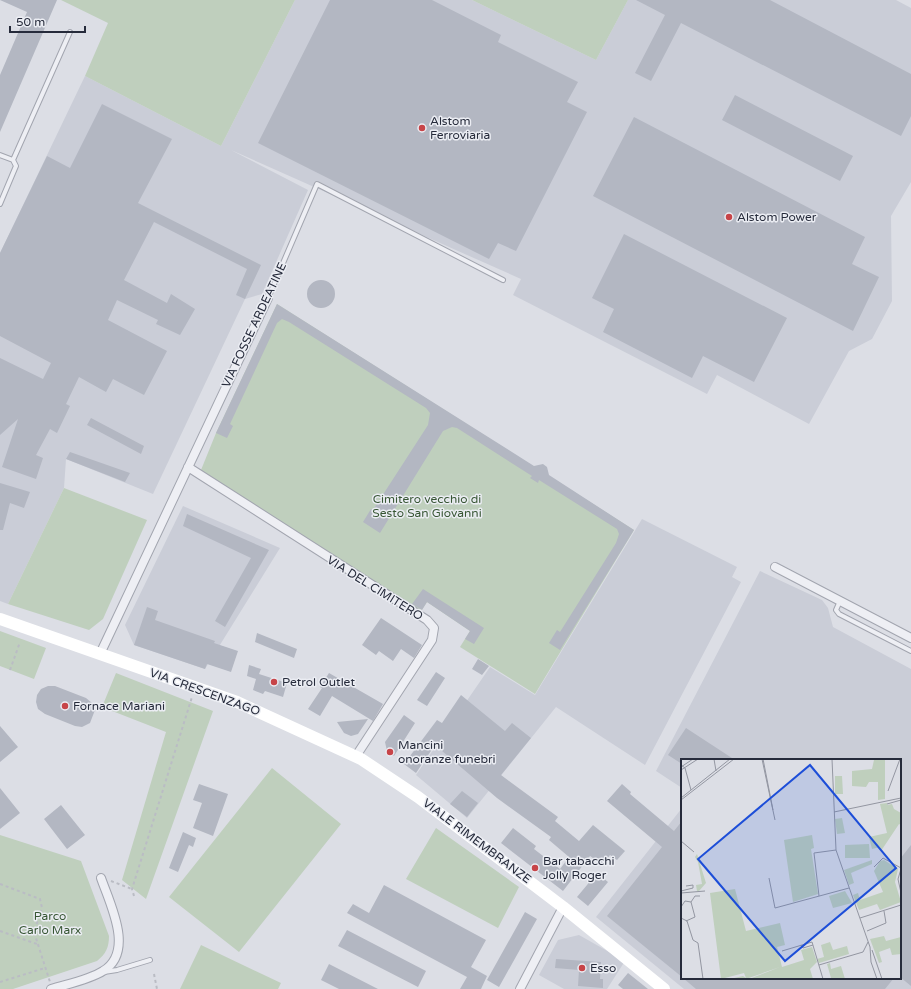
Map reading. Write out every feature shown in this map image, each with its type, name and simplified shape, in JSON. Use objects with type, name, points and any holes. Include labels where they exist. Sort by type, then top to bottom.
[{"type":"street","name":"VIA FOSSE ARDEATINE","points":[[100,654],[268,298]]},
{"type":"street","name":"VIA DEL CIMITERO","points":[[188,467],[427,620],[434,628],[432,640],[356,756]]},
{"type":"street","points":[[775,567],[911,638]]},
{"type":"street","name":"VIA CRESCENZAGO","points":[[0,619],[262,712],[356,756],[400,785]]},
{"type":"street","name":"VIALE RIMEMBRANZE","points":[[400,785],[563,907],[664,989]]},
{"type":"street","points":[[52,989],[102,972],[114,961],[118,953],[120,942],[101,878]]},
{"type":"street","points":[[520,989],[563,907]]},
{"type":"lane","points":[[0,204],[15,169],[13,160],[70,32]]},
{"type":"lane","points":[[0,154],[13,160]]},
{"type":"lane","name":"VIA FOSSE ARDEATINE","points":[[268,298],[317,184],[502,280]]},
{"type":"lane","points":[[840,601],[836,610],[838,614],[911,651]]},
{"type":"lane","points":[[102,972],[117,970],[150,960]]},
{"type":"path","points":[[10,670],[20,642]]},
{"type":"path","points":[[134,896],[132,889],[195,687]]},
{"type":"path","points":[[101,878],[132,889]]},
{"type":"path","points":[[0,884],[40,900],[42,908],[34,932],[52,989]]},
{"type":"path","points":[[0,931],[37,944]]},
{"type":"path","points":[[0,982],[45,968]]},
{"type":"path","points":[[154,974],[157,989]]},
{"type":"shaded area","points":[[295,0],[472,0],[596,60],[628,0],[896,0],[911,8],[911,182],[891,216],[892,301],[872,339],[849,351],[809,424],[717,375],[707,394],[513,295],[521,279],[231,150],[308,190],[262,294],[245,299],[153,494],[66,459],[64,488],[8,604],[0,601],[0,253],[85,76],[221,146]]},
{"type":"shaded area","points":[[183,506],[280,548],[205,669],[134,645],[125,625]]},
{"type":"shaded area","points":[[642,519],[737,567],[732,577],[741,582],[645,765],[556,707],[467,818],[416,775],[490,667],[535,695]]},
{"type":"shaded area","points":[[760,571],[822,600],[828,608],[833,627],[911,669],[911,989],[684,989],[596,917],[681,809],[681,979],[901,979],[901,759],[681,759],[681,787],[656,771]]},
{"type":"shaded area","name":"Esso","points":[[579,935],[625,961],[607,989],[564,989],[539,975],[558,940]]},
{"type":"green space","points":[[61,0],[295,0],[221,146],[85,76],[108,23]]},
{"type":"green space","points":[[472,0],[628,0],[596,60]]},
{"type":"green space","name":"Cimitero vecchio di Sesto San Giovanni","points":[[277,304],[634,530],[535,694],[460,647],[470,631],[427,602],[421,611],[201,470],[216,433]]},
{"type":"green space","points":[[64,488],[147,520],[103,619],[89,630],[8,604]]},
{"type":"green space","points":[[0,631],[46,648],[34,679],[0,666]]},
{"type":"green space","points":[[116,673],[213,711],[146,899],[122,880],[166,732],[102,707]]},
{"type":"green space","points":[[272,768],[341,824],[239,952],[169,897]]},
{"type":"green space","points":[[436,828],[519,887],[498,928],[406,879]]},
{"type":"green space","name":"Parco Carlo Marx","points":[[0,835],[81,861],[109,936],[106,950],[103,956],[97,961],[13,989],[0,989]]},
{"type":"green space","points":[[201,945],[281,983],[278,989],[180,989]]},
{"type":"building","points":[[0,0],[57,0],[0,132],[0,75],[27,12]]},
{"type":"building","name":"Alstom Ferroviaria","points":[[330,0],[432,0],[501,35],[498,42],[578,82],[567,102],[587,112],[516,251],[498,243],[489,259],[258,143]]},
{"type":"building","points":[[636,0],[770,0],[911,74],[911,116],[901,136],[681,23],[651,81],[635,73],[665,15]]},
{"type":"building","points":[[735,95],[853,156],[840,181],[722,120]]},
{"type":"building","points":[[102,104],[172,139],[138,203],[261,265],[245,299],[236,295],[247,269],[154,222],[124,280],[167,303],[171,294],[195,309],[180,335],[156,324],[158,320],[117,300],[108,320],[167,351],[144,395],[113,379],[106,392],[79,377],[66,404],[70,406],[57,433],[50,429],[36,455],[43,458],[36,479],[2,467],[18,419],[0,435],[0,358],[43,379],[51,363],[0,336],[0,253],[47,156],[70,168]]},
{"type":"building","name":"Alstom Power","points":[[634,117],[865,237],[852,264],[879,277],[853,331],[593,196]]},
{"type":"building","points":[[624,234],[787,318],[754,382],[703,356],[692,378],[603,332],[614,309],[592,298]]},
{"type":"building","points":[[321,280],[327,281],[331,284],[334,288],[334,300],[331,304],[327,307],[321,308],[315,307],[311,304],[308,300],[307,294],[308,288],[311,284],[315,281]]},
{"type":"building","points":[[277,304],[534,466],[543,464],[547,467],[549,475],[634,530],[560,650],[549,643],[557,630],[560,632],[616,543],[619,534],[617,529],[539,480],[538,483],[530,478],[532,476],[457,428],[452,427],[443,431],[380,533],[363,522],[371,509],[373,510],[428,425],[430,413],[426,408],[282,319],[277,323],[230,424],[233,426],[227,438],[216,433]]},
{"type":"building","points":[[91,418],[144,446],[141,454],[87,425]]},
{"type":"building","points":[[70,452],[130,473],[125,482],[66,459]]},
{"type":"building","points":[[0,483],[30,492],[24,508],[10,503],[3,530],[0,530]]},
{"type":"building","points":[[187,514],[269,550],[225,627],[215,621],[251,558],[183,526]]},
{"type":"building","points":[[423,589],[484,628],[474,644],[465,639],[470,631],[427,602],[422,610],[412,604]]},
{"type":"building","points":[[147,607],[158,611],[155,620],[215,641],[214,643],[238,651],[231,672],[207,664],[205,669],[134,645]]},
{"type":"building","points":[[381,618],[422,645],[414,658],[401,649],[393,661],[379,651],[376,655],[362,645]]},
{"type":"building","points":[[257,633],[297,649],[294,658],[255,642]]},
{"type":"building","points":[[478,659],[489,666],[482,675],[472,669]]},
{"type":"building","points":[[249,665],[261,669],[259,674],[287,683],[283,697],[265,691],[263,694],[253,690],[256,679],[247,676]]},
{"type":"building","points":[[436,672],[445,678],[427,706],[417,700]]},
{"type":"building","points":[[329,673],[383,704],[373,721],[332,696],[320,716],[308,709],[322,688],[320,687]]},
{"type":"building","name":"Fornace Mariani","points":[[48,686],[55,686],[86,698],[92,703],[95,710],[90,723],[82,727],[75,726],[45,714],[38,709],[36,702],[37,695],[41,689]]},
{"type":"building","points":[[461,695],[505,731],[512,723],[531,738],[501,775],[558,817],[555,821],[579,841],[593,825],[625,851],[617,860],[610,855],[603,865],[590,856],[563,891],[501,843],[513,828],[536,846],[534,849],[560,869],[569,857],[549,840],[551,837],[497,798],[435,745],[416,773],[404,764],[437,720],[442,723]]},
{"type":"building","points":[[404,715],[415,723],[394,756],[387,751],[385,742]]},
{"type":"building","points":[[368,719],[358,734],[351,736],[344,733],[337,722]]},
{"type":"building","points":[[0,726],[18,747],[0,762]]},
{"type":"building","points":[[686,728],[733,759],[681,759],[681,763],[668,755]]},
{"type":"building","points":[[199,784],[228,794],[213,836],[193,828],[202,803],[193,800]]},
{"type":"building","points":[[622,784],[631,792],[630,794],[674,831],[681,822],[681,976],[607,916],[662,847],[607,801]]},
{"type":"building","points":[[0,788],[20,813],[0,829]]},
{"type":"building","points":[[462,791],[478,803],[467,817],[450,804]]},
{"type":"building","points":[[61,805],[85,835],[67,849],[44,819]]},
{"type":"building","points":[[183,832],[196,838],[193,847],[189,845],[178,872],[169,868]]},
{"type":"building","points":[[911,845],[911,986],[901,978],[901,858]]},
{"type":"building","points":[[597,873],[608,882],[588,906],[577,897]]},
{"type":"building","points":[[384,885],[486,940],[471,967],[487,976],[481,989],[460,989],[467,977],[347,913],[353,904],[369,913]]},
{"type":"building","points":[[525,912],[537,919],[499,987],[487,980]]},
{"type":"building","points":[[347,930],[426,971],[418,987],[338,946]]},
{"type":"building","points":[[556,959],[601,962],[600,979],[603,979],[603,988],[578,986],[579,970],[555,968]]},
{"type":"building","points":[[329,964],[378,989],[339,989],[321,980]]},
{"type":"building","points":[[628,973],[648,989],[623,989],[618,985]]},
{"type":"building","points":[[684,979],[893,979],[885,989],[696,989]]},
{"type":"place","name":"Alstom Ferroviaria","points":[[422,128]]},
{"type":"place","name":"Alstom Power","points":[[729,217]]},
{"type":"place","name":"Petrol Outlet","points":[[274,682]]},
{"type":"place","name":"Fornace Mariani","points":[[65,706]]},
{"type":"place","name":"Mancini onoranze funebri","points":[[390,752]]},
{"type":"place","name":"Bar tabacchi Jolly Roger","points":[[535,868]]},
{"type":"place","name":"Esso","points":[[582,968]]}]
